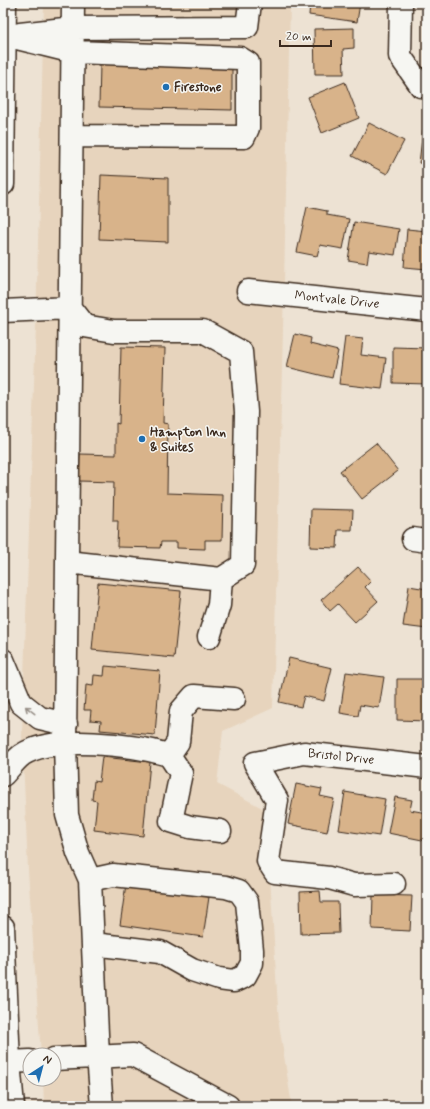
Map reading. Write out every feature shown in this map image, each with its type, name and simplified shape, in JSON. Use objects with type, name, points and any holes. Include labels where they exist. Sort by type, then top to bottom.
[{"type":"street","points":[[3,184],[5,3]]},
{"type":"street","points":[[73,3],[74,52],[65,734],[68,815],[78,853],[90,880],[98,1056],[102,1106]]},
{"type":"street","points":[[5,35],[73,28],[247,27],[250,3]]},
{"type":"street","points":[[401,3],[400,56],[421,86],[427,86]]},
{"type":"street","points":[[5,35],[74,52],[240,58],[248,63],[248,128],[244,137],[72,136]]},
{"type":"street","name":"Montvale Drive","points":[[248,291],[427,310]]},
{"type":"street","points":[[3,311],[70,308]]},
{"type":"street","points":[[67,562],[221,580],[243,565],[246,412],[240,352],[203,331],[114,331],[84,326],[70,308]]},
{"type":"street","points":[[209,637],[219,605],[221,580]]},
{"type":"street","points":[[3,660],[21,703],[40,718],[65,734],[144,748],[169,755],[181,773],[171,821],[190,827],[220,831]]},
{"type":"street","points":[[169,755],[178,742],[181,711],[194,696],[234,699]]},
{"type":"street","points":[[3,775],[21,755],[65,734]]},
{"type":"street","name":"Bristol Drive","points":[[394,884],[354,885],[329,878],[275,872],[268,861],[277,800],[255,763],[304,752],[427,767]]},
{"type":"street","points":[[90,880],[113,875],[226,887],[239,891],[247,902],[252,963],[245,976],[234,981],[219,979],[192,970],[160,952],[93,944]]},
{"type":"street","points":[[3,927],[4,947],[19,1062],[13,1106]]},
{"type":"street","points":[[62,1058],[133,1055],[228,1106]]},
{"type":"shaded area","points":[[44,3],[290,3],[273,708],[223,731],[217,784],[266,810],[279,1024],[292,1106],[44,1106],[43,1087],[62,1087],[62,1047],[40,1047],[28,870],[22,736],[36,325]]},
{"type":"building","points":[[310,3],[360,3],[357,22],[309,15]]},
{"type":"building","points":[[354,28],[354,48],[343,49],[344,74],[315,74],[314,29]]},
{"type":"building","name":"Firestone","points":[[100,64],[232,67],[232,110],[99,107]]},
{"type":"building","points":[[345,82],[359,118],[322,133],[308,97]]},
{"type":"building","points":[[369,123],[404,141],[387,174],[352,156]]},
{"type":"building","points":[[423,130],[427,130],[427,164],[419,163]]},
{"type":"building","points":[[101,175],[168,178],[168,242],[99,239]]},
{"type":"building","points":[[307,207],[327,211],[327,215],[349,219],[343,249],[320,245],[317,256],[297,252]]},
{"type":"building","points":[[354,222],[399,229],[395,255],[369,251],[367,263],[348,260]]},
{"type":"building","points":[[407,229],[427,231],[427,269],[404,267]]},
{"type":"building","points":[[295,334],[311,338],[310,344],[338,351],[332,378],[287,367]]},
{"type":"building","points":[[345,337],[363,339],[361,355],[386,358],[382,389],[339,384]]},
{"type":"building","name":"Hampton Inn & Suites","points":[[121,347],[165,348],[163,423],[168,424],[167,493],[223,495],[222,540],[205,540],[205,549],[177,548],[177,542],[161,542],[160,548],[117,547],[118,521],[113,521],[114,482],[79,481],[80,454],[116,455],[116,423],[119,424]]},
{"type":"building","points":[[393,347],[427,348],[427,384],[393,383]]},
{"type":"building","points":[[376,443],[398,471],[362,499],[340,471]]},
{"type":"building","points":[[311,509],[353,510],[352,530],[338,530],[337,548],[310,547]]},
{"type":"building","points":[[358,567],[371,581],[365,587],[378,601],[355,622],[338,604],[330,611],[321,600]]},
{"type":"building","points":[[98,583],[181,591],[174,658],[92,650]]},
{"type":"building","points":[[409,586],[427,589],[427,629],[403,626]]},
{"type":"building","points":[[289,658],[332,668],[324,701],[304,696],[301,707],[279,702]]},
{"type":"building","points":[[105,666],[160,671],[155,735],[100,730],[101,721],[90,720],[91,710],[84,710],[86,685],[93,686],[94,675],[104,676]]},
{"type":"building","points":[[346,672],[384,677],[379,708],[360,705],[358,716],[340,713]]},
{"type":"building","points":[[397,679],[427,679],[427,721],[397,720]]},
{"type":"building","points":[[102,757],[150,762],[143,836],[94,830],[97,801],[92,800],[94,781],[99,782]]},
{"type":"building","points":[[296,784],[322,789],[320,796],[334,799],[327,832],[288,824]]},
{"type":"building","points":[[345,792],[385,799],[379,836],[339,830]]},
{"type":"building","points":[[395,797],[412,800],[410,810],[427,813],[427,841],[388,833]]},
{"type":"building","points":[[126,884],[209,897],[203,937],[120,925]]},
{"type":"building","points":[[320,891],[321,902],[338,902],[339,933],[301,934],[300,892]]},
{"type":"building","points":[[373,895],[412,896],[410,931],[372,929]]},
{"type":"place","name":"Firestone","points":[[166,87]]},
{"type":"place","name":"Hampton Inn & Suites","points":[[142,439]]}]
